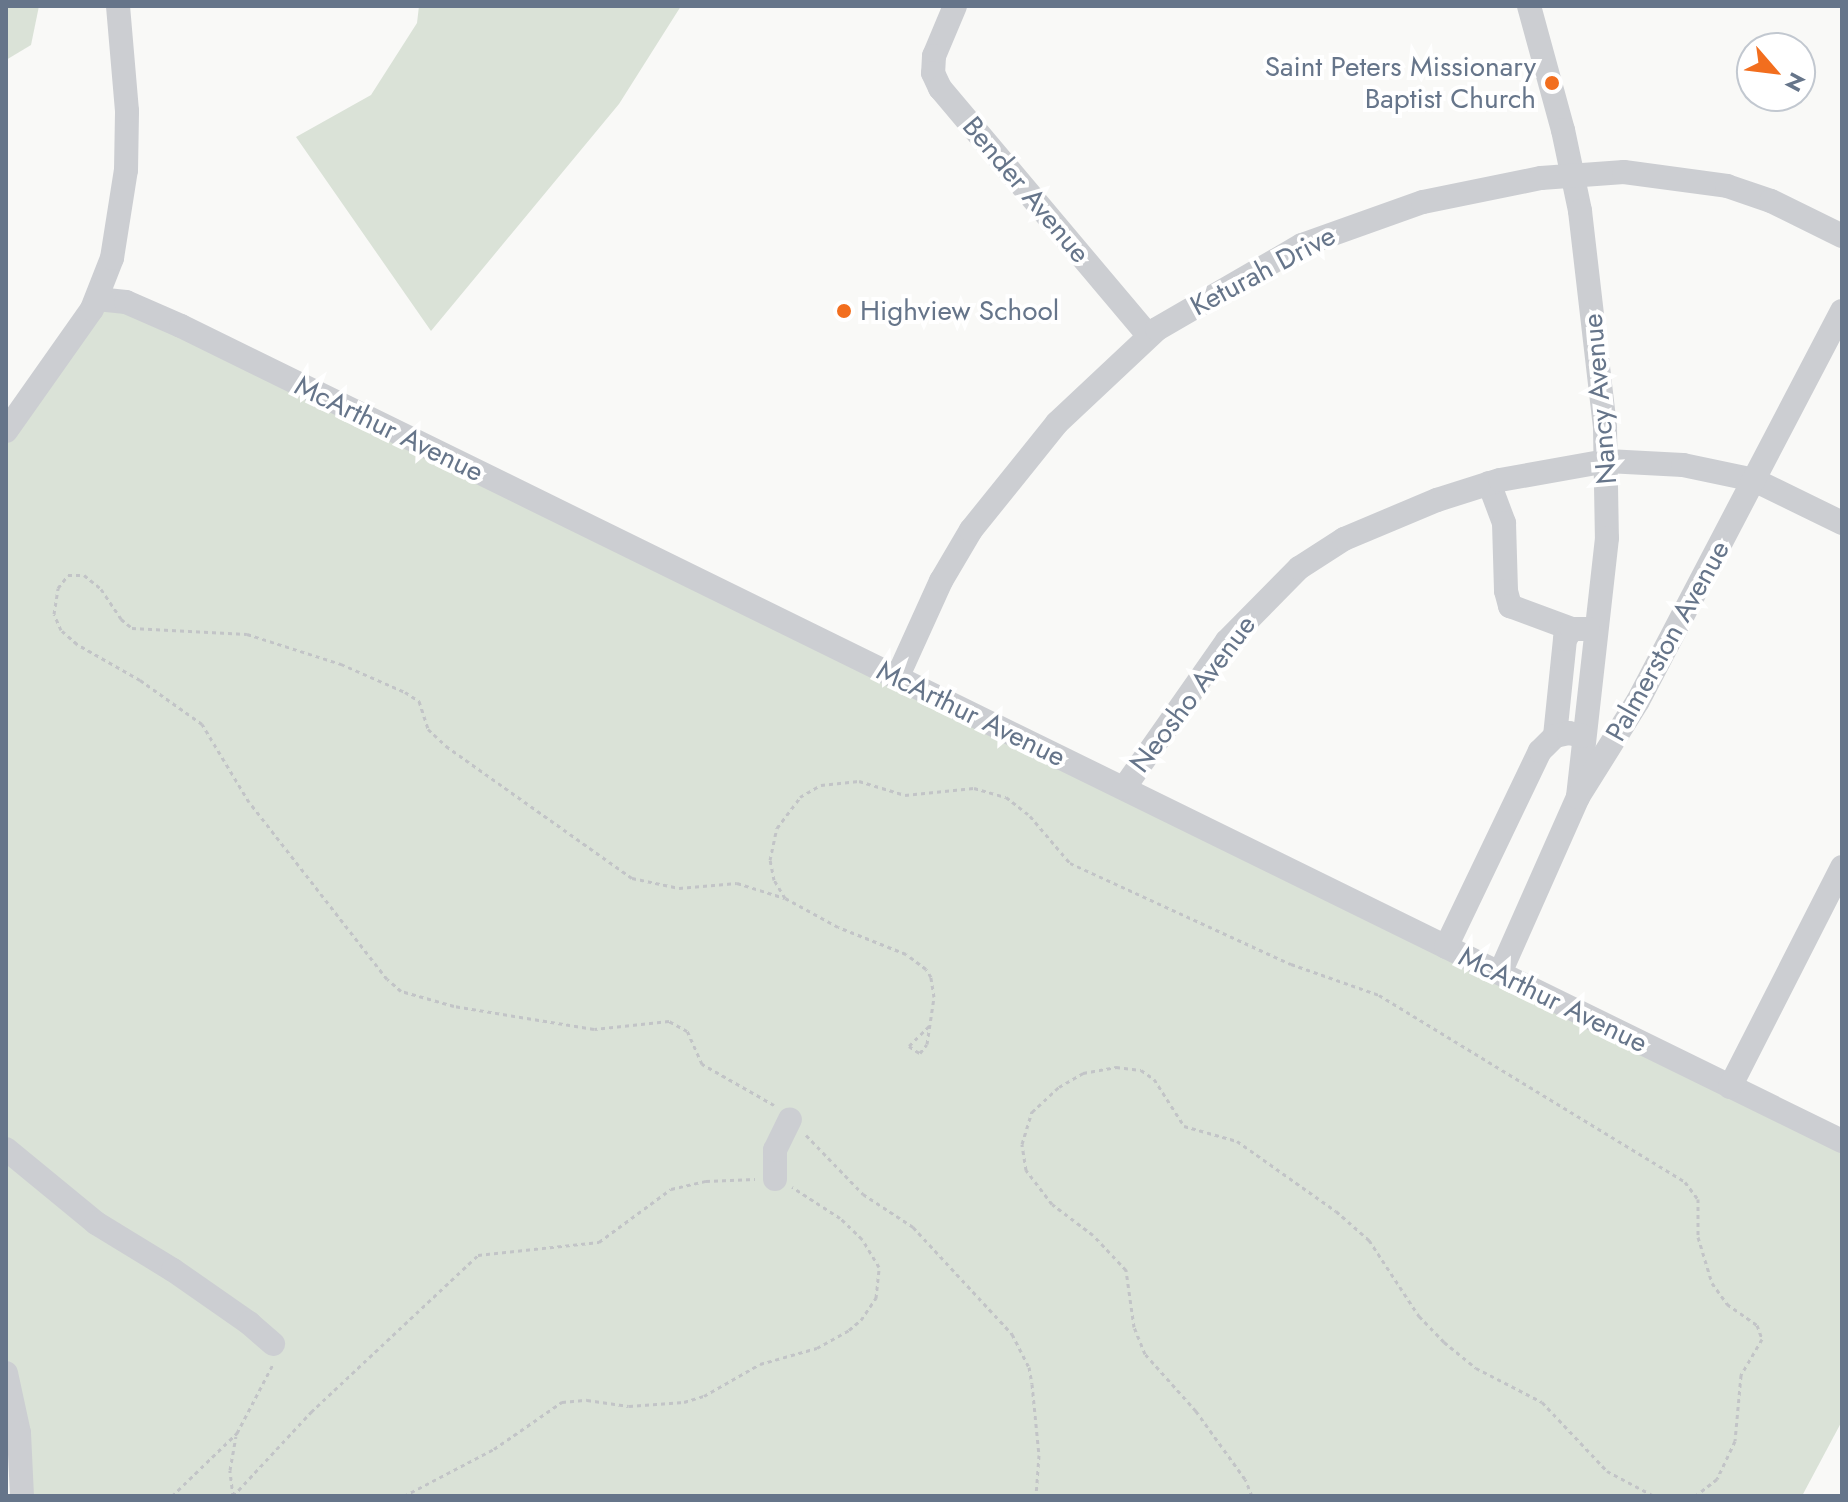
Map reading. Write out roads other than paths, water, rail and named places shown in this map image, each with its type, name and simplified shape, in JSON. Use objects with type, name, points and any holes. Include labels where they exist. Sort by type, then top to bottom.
[{"type":"street","points":[[6,431],[97,299],[112,258],[126,170],[127,111],[118,6]]},
{"type":"street","name":"Bender Avenue","points":[[955,6],[933,64],[940,88],[1149,336]]},
{"type":"street","name":"Nancy Avenue","points":[[1529,6],[1572,174],[1587,260],[1607,461],[1607,538],[1578,797]]},
{"type":"street","name":"Keturah Drive","points":[[897,678],[941,581],[988,507],[1057,423],[1149,336],[1262,266],[1331,233],[1423,202],[1572,174],[1624,172],[1727,186],[1771,201],[1842,236]]},
{"type":"street","name":"McArthur Avenue","points":[[97,299],[126,302],[181,326],[1842,1141]]},
{"type":"street","name":"Palmerston Avenue","points":[[1500,973],[1578,797],[1638,701],[1842,311]]},
{"type":"street","name":"Neosho Avenue","points":[[1124,788],[1227,641],[1299,568],[1344,539],[1437,500],[1489,483],[1607,461],[1683,465],[1754,480],[1842,523]]},
{"type":"street","points":[[1489,483],[1504,523],[1506,591],[1510,606],[1572,629],[1597,631]]},
{"type":"street","points":[[1555,736],[1565,639],[1572,629]]},
{"type":"street","points":[[1446,947],[1540,751],[1555,736],[1569,733],[1583,736]]},
{"type":"street","points":[[1730,1087],[1842,867]]},
{"type":"street","points":[[775,1179],[775,1150],[790,1119]]},
{"type":"street","points":[[6,1149],[96,1223],[173,1270],[273,1344]]},
{"type":"street","points":[[6,1373],[19,1433],[22,1496]]},
{"type":"place","name":"Saint Peters Missionary Baptist Church","points":[[1552,83]]},
{"type":"place","name":"Highview School","points":[[844,311]]}]
